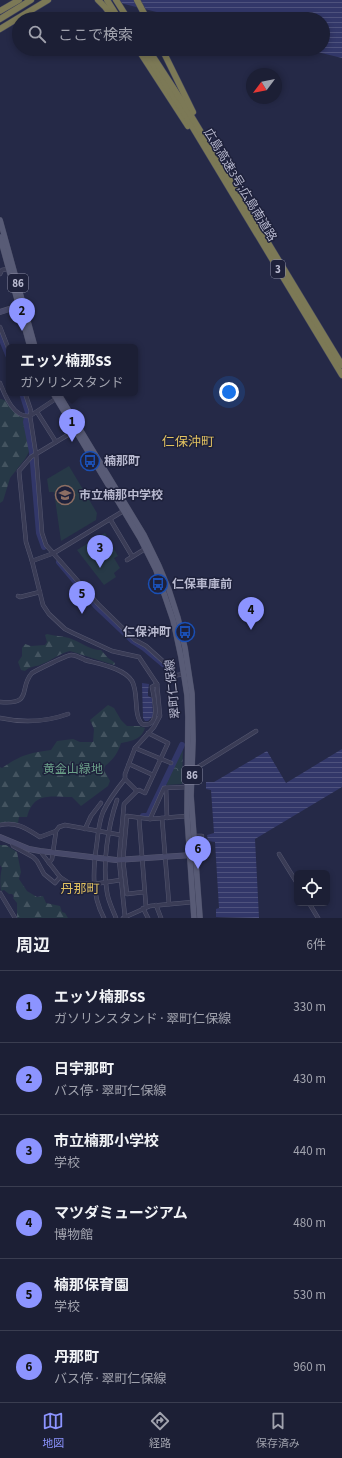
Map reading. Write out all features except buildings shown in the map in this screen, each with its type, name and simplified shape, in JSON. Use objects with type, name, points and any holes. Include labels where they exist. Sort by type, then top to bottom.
[{"type":"highway","points":[[0,10],[13,0]]},
{"type":"highway","points":[[0,10],[19,0]]},
{"type":"highway","points":[[0,19],[31,0]]},
{"type":"highway","points":[[20,12],[40,0]]},
{"type":"highway","points":[[28,12],[48,0]]},
{"type":"highway","points":[[32,12],[54,0]]},
{"type":"highway","points":[[98,0],[109,12]]},
{"type":"highway","points":[[107,0],[115,12]]},
{"type":"highway","points":[[111,0],[119,12]]},
{"type":"highway","points":[[116,0],[124,12]]},
{"type":"highway","points":[[137,0],[144,12]]},
{"type":"highway","points":[[142,0],[146,12]]},
{"type":"highway","points":[[0,24],[12,17]]},
{"type":"highway","points":[[0,29],[12,22]]},
{"type":"highway","points":[[0,29],[12,23]]},
{"type":"highway","points":[[139,56],[214,163]]},
{"type":"highway","points":[[142,56],[164,90]]},
{"type":"highway","name":"広島高速3号;広島南道路","points":[[148,56],[181,108],[342,375]]},
{"type":"highway","name":"広島高速3号;広島南道路","points":[[153,56],[241,197],[342,365]]},
{"type":"highway","points":[[166,56],[194,113],[241,197]]},
{"type":"main road","name":"86","points":[[0,220],[29,344]]},
{"type":"main road","name":"86","points":[[0,237],[34,344]]},
{"type":"main road","name":"翠町仁保線","points":[[58,396],[126,510],[144,535],[169,590],[187,674],[190,746],[186,787],[187,816],[196,902],[200,918]]},
{"type":"main road","name":"翠町仁保線","points":[[126,510],[156,570],[174,615]]},
{"type":"main road","name":"翠町仁保線","points":[[189,768],[194,836],[192,855]]},
{"type":"main road","name":"翠町仁保線","points":[[194,918],[196,902]]},
{"type":"street","points":[[0,274],[2,270],[9,269]]},
{"type":"street","points":[[0,312],[21,305]]},
{"type":"street","points":[[0,327],[7,344]]},
{"type":"street","points":[[0,383],[6,394]]},
{"type":"street","points":[[7,396],[20,415],[28,417],[58,396]]},
{"type":"street","points":[[26,396],[31,411],[28,417],[34,456],[42,533],[46,545],[98,604],[135,640],[146,646],[165,663],[171,676],[187,674]]},
{"type":"street","points":[[37,412],[56,442]]},
{"type":"street","points":[[77,429],[34,456],[19,472],[26,542],[43,605],[49,614],[65,629],[112,652],[139,658],[157,684],[160,716],[159,720],[135,748],[125,774],[125,779],[111,797],[100,819],[95,858],[94,884],[96,896],[104,918]]},
{"type":"street","points":[[32,561],[54,553],[126,510]]},
{"type":"street","points":[[110,519],[132,556]]},
{"type":"street","points":[[127,560],[145,549]]},
{"type":"street","points":[[18,596],[20,597],[40,592]]},
{"type":"street","points":[[0,702],[12,703],[17,701],[22,697],[29,676],[32,672],[65,656],[73,655],[108,666],[127,675],[132,681],[135,691],[138,718],[142,724],[146,725],[150,724],[156,714],[152,687],[157,684]]},
{"type":"street","points":[[0,718],[38,721],[68,714]]},
{"type":"street","points":[[189,768],[198,766],[256,731]]},
{"type":"street","points":[[125,779],[137,791],[139,790],[145,793],[168,743],[148,733]]},
{"type":"street","points":[[135,748],[171,763]]},
{"type":"street","points":[[129,764],[153,775]]},
{"type":"street","points":[[150,819],[164,788],[186,787]]},
{"type":"street","points":[[166,788],[164,818],[165,857],[169,904]]},
{"type":"street","points":[[137,791],[124,804],[121,860],[124,917],[144,908],[156,905],[196,902]]},
{"type":"street","points":[[111,797],[124,804]]},
{"type":"street","points":[[116,800],[109,833],[105,882],[107,894],[116,918]]},
{"type":"street","points":[[85,829],[91,816],[100,803]]},
{"type":"street","points":[[91,816],[100,819]]},
{"type":"street","points":[[144,892],[127,894],[121,860],[127,816],[150,819],[187,816]]},
{"type":"street","points":[[139,818],[144,908],[148,918]]},
{"type":"street","points":[[0,826],[6,824],[20,825],[40,837],[56,831],[59,827],[65,825],[122,836]]},
{"type":"street","points":[[49,863],[52,859],[56,831]]},
{"type":"street","points":[[194,836],[202,836]]},
{"type":"street","points":[[0,837],[29,849],[95,858],[121,860],[192,855]]},
{"type":"street","points":[[12,842],[13,846],[37,860],[46,876],[55,882],[60,877]]},
{"type":"street","points":[[40,851],[60,877],[73,884],[94,884],[121,880]]},
{"type":"street","points":[[280,854],[294,878]]},
{"type":"street","points":[[0,893],[15,918]]},
{"type":"street","points":[[156,905],[161,918]]},
{"type":"street","points":[[311,906],[318,918]]},
{"type":"green space","points":[[0,399],[10,404],[22,417],[26,419],[30,450],[10,478],[3,501],[0,503]]},
{"type":"green space","points":[[69,466],[97,513],[96,520],[61,541],[54,492],[49,492],[47,479]]},
{"type":"green space","points":[[105,533],[118,556],[114,558],[120,568],[114,573],[116,577],[104,585],[77,550]]},
{"type":"green space","points":[[47,634],[69,638],[97,650],[101,650],[115,664],[114,665],[70,651],[40,665],[30,667],[25,671],[21,670],[18,662],[22,656],[22,648],[25,644],[31,646],[45,645],[47,642],[45,635]]},
{"type":"green space","name":"黄金山緑地","points":[[108,705],[114,708],[121,720],[127,726],[139,726],[145,728],[141,735],[132,741],[121,743],[115,756],[105,766],[104,770],[110,781],[108,786],[81,806],[72,797],[44,797],[34,803],[27,817],[19,817],[18,823],[0,825],[0,767],[2,768],[25,755],[51,750],[57,741],[73,739],[80,742],[93,742],[94,729],[90,720]]},
{"type":"green space","points":[[183,745],[182,784],[167,785],[166,784]]},
{"type":"green space","points":[[0,845],[6,845],[17,852],[21,872],[19,879],[27,891],[37,897],[43,896],[46,903],[60,906],[62,912],[65,913],[68,918],[17,918],[17,903],[13,898],[14,896],[4,890],[1,891],[0,880],[2,868],[0,865]]},
{"type":"water","points":[[108,0],[342,0],[342,58],[330,55],[330,12],[157,12]]},
{"type":"water","points":[[142,683],[149,684],[148,696],[152,698],[153,716],[148,721],[145,721],[143,718]]},
{"type":"water","points":[[342,749],[342,787],[255,839],[259,918],[216,917],[216,909],[219,908],[215,842],[208,841],[207,835],[214,833],[211,790],[206,789],[206,782],[214,782],[267,751],[286,783]]},
{"type":"waterway","points":[[0,335],[6,350]]},
{"type":"waterway","points":[[23,396],[28,412],[26,422],[32,452],[39,533],[44,547]]},
{"type":"waterway","points":[[59,562],[96,606],[133,641],[163,664]]},
{"type":"waterway","points":[[143,816],[148,816],[182,745]]},
{"type":"place","name":"日宇那町","points":[[22,331]]},
{"type":"place","name":"エッソ楠那SS","points":[[72,442]]},
{"type":"place","name":"楠那町","points":[[90,461]]},
{"type":"place","name":"市立楠那中学校","points":[[65,495]]},
{"type":"place","name":"市立楠那小学校","points":[[100,568]]},
{"type":"place","name":"仁保車庫前","points":[[158,584]]},
{"type":"place","name":"楠那保育園","points":[[82,614]]},
{"type":"place","name":"マツダミュージアム","points":[[251,630]]},
{"type":"place","name":"仁保沖町","points":[[185,632]]},
{"type":"place","name":"丹那町","points":[[198,869]]},
{"type":"district","name":"仁保沖町","points":[[188,442]]},
{"type":"district","name":"丹那町","points":[[80,889]]}]
